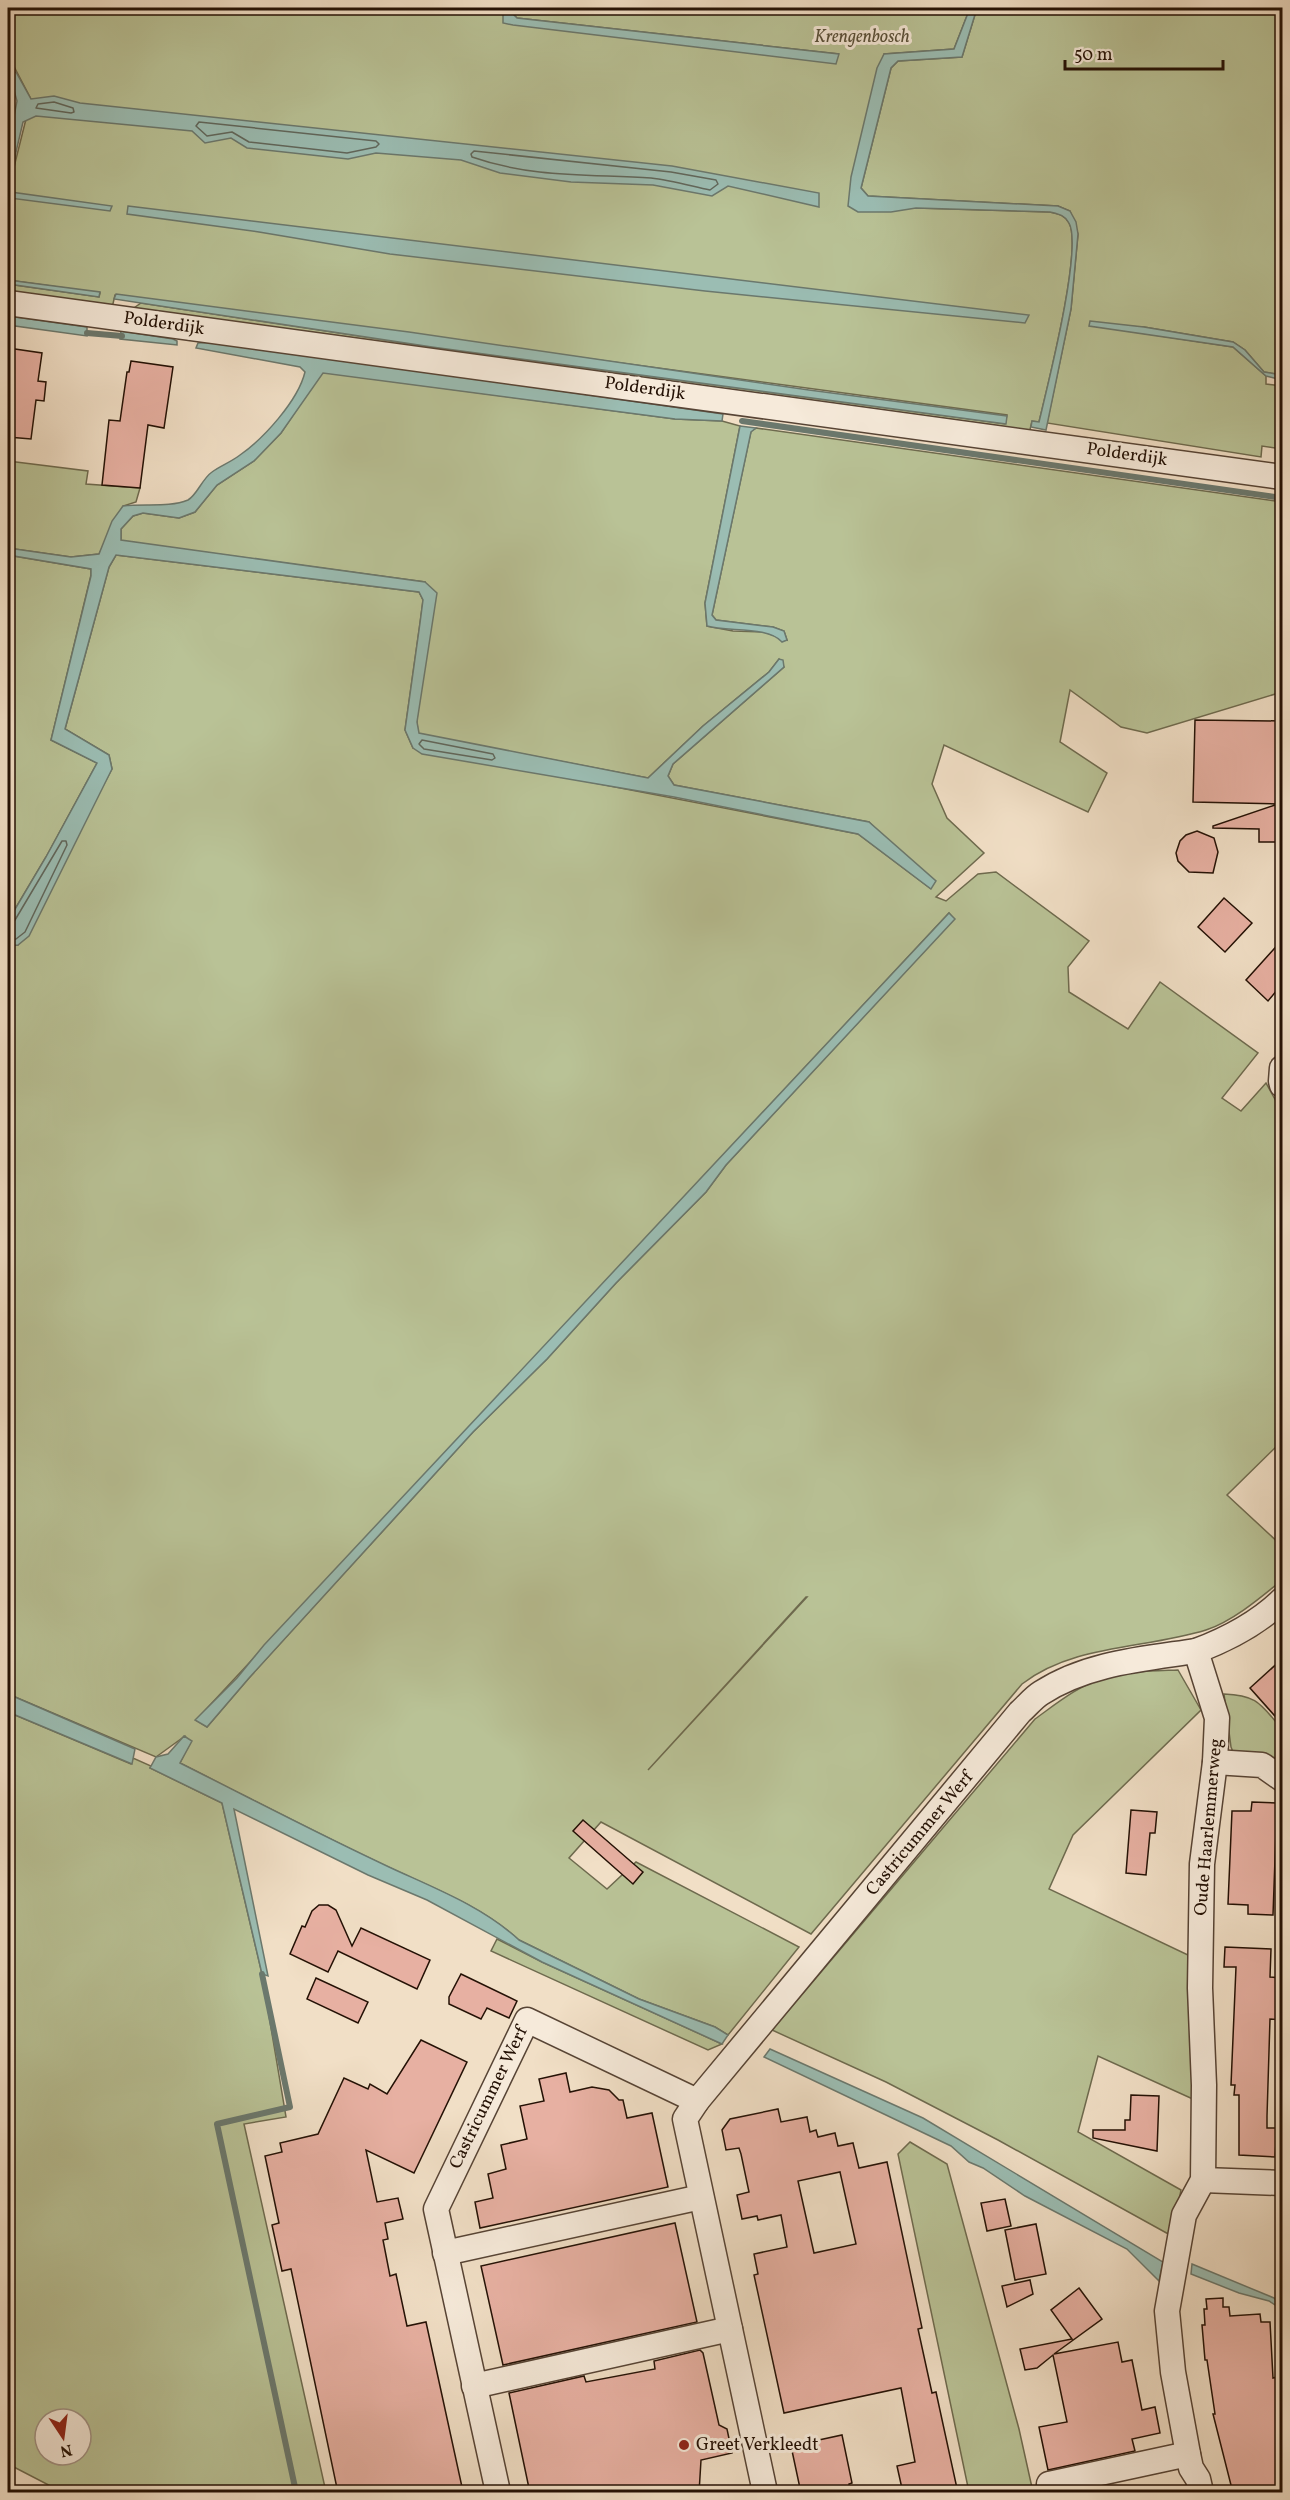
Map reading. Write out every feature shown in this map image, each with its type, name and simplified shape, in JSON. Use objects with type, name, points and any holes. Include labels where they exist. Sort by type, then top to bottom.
[{"type":"street","name":"Polderdijk","points":[[8,303],[1282,477]]},
{"type":"street","points":[[1282,1068],[1282,1085]]},
{"type":"street","points":[[1196,1651],[1239,1633],[1258,1621],[1282,1600]]},
{"type":"street","name":"Oude Haarlemmerweg","points":[[1196,1651],[1217,1718],[1215,1762],[1202,1864],[1200,1988],[1204,2085],[1203,2180],[1184,2215],[1167,2311],[1173,2372],[1188,2454],[1201,2493]]},
{"type":"street","name":"Castricummer Werf","points":[[765,2493],[685,2119],[697,2101],[1020,1712],[1039,1694],[1076,1675],[1120,1662],[1196,1651]]},
{"type":"street","points":[[1215,1762],[1262,1765],[1282,1779]]},
{"type":"street","name":"Castricummer Werf","points":[[498,2493],[436,2208],[527,2020],[697,2101]]},
{"type":"street","points":[[1203,2180],[1282,2184]]},
{"type":"street","points":[[445,2253],[701,2197]]},
{"type":"street","points":[[474,2386],[730,2330]]},
{"type":"street","points":[[1049,2484],[1188,2454]]},
{"type":"green space","name":"Krengenbosch","points":[[8,8],[505,8],[505,23],[839,54],[517,18],[513,14],[513,8],[970,8],[954,49],[884,54],[849,206],[1050,212],[1061,215],[1067,220],[1072,237],[1068,288],[1039,422],[1032,421],[1028,438],[131,310],[141,303],[432,347],[1005,424],[1007,415],[115,295],[112,308],[8,296],[8,284],[99,297],[100,293],[8,280],[8,191],[31,99],[8,55]]},
{"type":"green space","points":[[977,8],[1282,8],[1282,375],[1264,372],[1245,350],[1233,342],[1144,327],[1089,325],[1233,347],[1266,376],[1266,384],[1282,386],[1282,449],[1262,446],[1261,457],[1047,423],[1071,309],[1078,234],[1070,211],[1058,206],[868,196],[861,188],[891,68],[898,61],[962,57]]},
{"type":"green space","points":[[322,372],[675,419],[722,421],[740,426],[705,603],[707,626],[733,631],[764,632],[787,640],[784,631],[773,627],[716,620],[712,615],[751,431],[756,428],[1282,502],[1282,692],[1147,733],[1121,727],[1070,690],[1060,742],[1107,773],[1088,812],[944,745],[932,784],[947,818],[984,853],[936,897],[946,901],[978,874],[996,872],[1089,941],[1068,967],[1069,992],[1128,1029],[1160,982],[1258,1053],[1222,1098],[1241,1111],[1266,1083],[1282,1112],[1282,1441],[1227,1495],[1282,1546],[1282,1580],[1246,1608],[1206,1630],[1087,1654],[1042,1671],[1022,1684],[811,1934],[601,1822],[569,1858],[607,1889],[636,1862],[799,1947],[728,2035],[715,2027],[639,1999],[519,1940],[473,1907],[336,1842],[180,1763],[190,1743],[185,1736],[156,1757],[8,1694],[8,946],[18,945],[112,769],[109,755],[65,729],[109,567],[116,555],[419,592],[423,600],[405,730],[413,748],[858,834],[931,889],[869,822],[674,785],[668,776],[673,764],[784,667],[779,659],[769,672],[703,726],[648,778],[418,734],[425,582],[121,541],[121,529],[133,516],[143,513],[179,518],[195,512],[217,485],[254,461],[281,433]],"holes":[[[949,913],[954,919],[726,1165],[706,1192],[616,1283],[547,1359],[473,1432],[207,1727],[196,1720]],[[806,1597],[807,1597],[648,1770]]]},
{"type":"green space","points":[[8,461],[88,471],[86,484],[140,488],[136,502],[123,506],[99,554],[71,557],[8,548]]},
{"type":"green space","points":[[8,555],[91,569],[51,740],[97,763],[8,921]]},
{"type":"green space","points":[[1178,1670],[1201,1710],[1073,1835],[1049,1889],[1188,1955],[1195,2100],[1098,2056],[1078,2132],[1181,2190],[1172,2236],[998,2140],[886,2082],[772,2030],[1035,1719],[1094,1681],[1131,1673]]},
{"type":"green space","points":[[1224,1694],[1252,1699],[1282,1729],[1282,1766],[1235,1757],[1231,1747]]},
{"type":"green space","points":[[8,1712],[131,1764],[133,1758],[222,1803],[262,1974],[286,2117],[244,2124],[326,2492],[62,2492],[8,2464]]},
{"type":"green space","points":[[497,1939],[542,1962],[722,2044],[708,2050],[491,1951]]},
{"type":"green space","points":[[910,2142],[947,2164],[1019,2429],[1033,2492],[969,2492],[898,2154]]},
{"type":"water","points":[[503,8],[513,8],[513,14],[517,18],[839,54],[836,64],[513,25],[503,23]]},
{"type":"water","points":[[970,8],[977,8],[962,57],[898,61],[891,68],[861,188],[868,196],[1058,206],[1070,211],[1076,222],[1078,234],[1071,309],[1046,430],[1031,427],[1032,421],[1039,422],[1068,288],[1072,237],[1067,220],[1061,215],[1050,212],[916,208],[891,212],[858,212],[848,206],[851,177],[877,68],[884,54],[954,49]]},
{"type":"water","points":[[16,72],[31,99],[54,96],[80,103],[672,166],[819,193],[819,207],[728,186],[712,196],[653,185],[571,182],[500,173],[461,160],[376,153],[348,159],[247,148],[231,138],[205,143],[192,131],[36,116],[23,122],[16,152],[11,192],[112,206],[110,211],[10,198],[8,201],[8,147],[17,101],[9,73]]},
{"type":"water","points":[[128,206],[1029,315],[1025,323],[705,291],[390,254],[259,232],[127,214]]},
{"type":"water","points":[[8,280],[100,292],[99,297],[8,284]]},
{"type":"water","points":[[116,294],[409,332],[1007,416],[1006,424],[432,347],[114,299]]},
{"type":"water","points":[[8,316],[87,327],[87,336],[8,325]]},
{"type":"water","points":[[1090,321],[1144,327],[1233,342],[1245,350],[1264,372],[1282,375],[1282,380],[1266,376],[1233,347],[1089,326]]},
{"type":"water","points":[[121,331],[173,339],[177,341],[177,345],[120,339]]},
{"type":"water","points":[[216,342],[723,414],[722,421],[675,419],[323,373],[281,433],[254,461],[217,485],[195,512],[179,518],[143,513],[133,516],[121,529],[121,540],[425,582],[437,593],[417,722],[419,733],[648,778],[703,726],[769,672],[779,659],[783,660],[784,667],[673,764],[668,776],[674,785],[869,822],[936,881],[931,889],[858,834],[674,797],[422,754],[413,748],[405,730],[423,600],[419,592],[116,555],[109,567],[65,729],[109,755],[112,769],[29,936],[18,945],[8,946],[8,921],[97,763],[51,740],[91,569],[8,555],[8,548],[71,557],[99,554],[112,521],[123,506],[173,504],[188,500],[208,475],[237,457],[259,439],[287,407],[305,372],[300,367],[196,348],[198,343]]},
{"type":"water","points":[[740,426],[756,428],[751,432],[712,615],[716,620],[773,627],[784,631],[787,640],[782,642],[776,637],[758,631],[707,626],[705,603]]},
{"type":"water","points":[[949,913],[955,919],[726,1165],[706,1192],[616,1283],[547,1359],[473,1432],[207,1727],[195,1720],[237,1678],[264,1645]]},
{"type":"water","points":[[8,1694],[135,1749],[132,1764],[8,1712]]},
{"type":"water","points":[[184,1736],[192,1741],[180,1763],[336,1842],[473,1907],[519,1940],[639,1999],[715,2027],[728,2035],[722,2044],[542,1962],[427,1900],[368,1875],[234,1809],[268,1976],[262,1974],[222,1803],[150,1768],[156,1757],[168,1754]]},
{"type":"water","points":[[770,2049],[923,2118],[1163,2262],[1159,2281],[1127,2249],[1025,2196],[983,2168],[969,2162],[951,2146],[764,2057]]},
{"type":"water","points":[[1192,2264],[1274,2298],[1282,2306],[1282,2318],[1278,2307],[1269,2301],[1239,2293],[1191,2274]]},
{"type":"building","points":[[8,348],[42,353],[38,381],[46,382],[44,401],[36,400],[31,439],[8,437]]},
{"type":"building","points":[[131,361],[173,367],[164,428],[148,425],[140,488],[102,485],[109,420],[120,421],[127,372],[129,372]]},
{"type":"building","points":[[1195,720],[1282,721],[1282,842],[1259,842],[1259,829],[1213,828],[1213,826],[1278,804],[1193,802]]},
{"type":"building","points":[[1197,831],[1214,838],[1218,852],[1213,873],[1189,872],[1178,861],[1176,853],[1180,841],[1186,835]]},
{"type":"building","points":[[1224,898],[1252,923],[1225,952],[1198,927]]},
{"type":"building","points":[[1282,940],[1282,984],[1268,1001],[1246,980]]},
{"type":"building","points":[[1282,1659],[1282,1724],[1250,1688]]},
{"type":"building","points":[[1252,1802],[1277,1803],[1273,1915],[1248,1914],[1248,1905],[1228,1904],[1232,1811],[1251,1811]]},
{"type":"building","points":[[1131,1810],[1157,1812],[1155,1833],[1150,1833],[1146,1875],[1126,1873]]},
{"type":"building","points":[[583,1820],[643,1872],[633,1884],[573,1831]]},
{"type":"building","points":[[319,1905],[328,1905],[336,1910],[352,1946],[361,1928],[430,1960],[417,1989],[338,1951],[328,1972],[290,1954],[302,1926],[305,1927],[312,1911]]},
{"type":"building","points":[[1225,1947],[1271,1949],[1270,1977],[1282,1978],[1282,2020],[1270,2019],[1267,2128],[1277,2128],[1275,2157],[1239,2155],[1239,2095],[1234,2095],[1235,2085],[1231,2085],[1236,1967],[1224,1967]]},
{"type":"building","points":[[461,1974],[517,2001],[509,2018],[487,2008],[481,2019],[449,2004],[449,1997]]},
{"type":"building","points":[[316,1978],[368,2002],[358,2023],[307,1999]]},
{"type":"building","points":[[421,2040],[467,2062],[414,2173],[366,2150],[377,2202],[398,2198],[403,2219],[385,2223],[388,2239],[383,2240],[390,2276],[396,2274],[407,2326],[426,2322],[462,2487],[438,2493],[338,2493],[291,2269],[282,2271],[272,2225],[279,2223],[265,2156],[282,2152],[280,2143],[318,2134],[344,2078],[368,2089],[370,2084],[387,2094]]},
{"type":"building","points":[[566,2073],[570,2092],[592,2087],[609,2090],[619,2100],[623,2100],[627,2118],[652,2113],[668,2187],[480,2228],[475,2202],[493,2198],[488,2174],[506,2169],[501,2145],[527,2139],[520,2106],[544,2101],[539,2079]]},
{"type":"building","points":[[1131,2095],[1159,2096],[1157,2151],[1093,2138],[1093,2130],[1125,2130],[1125,2120],[1130,2120]]},
{"type":"building","points":[[778,2109],[781,2122],[807,2117],[810,2132],[816,2130],[818,2137],[835,2133],[838,2146],[853,2143],[859,2168],[887,2162],[922,2328],[918,2329],[932,2393],[936,2392],[958,2493],[903,2493],[897,2466],[915,2462],[901,2388],[784,2413],[754,2275],[758,2274],[754,2254],[787,2247],[781,2215],[758,2220],[757,2216],[742,2219],[737,2195],[749,2192],[739,2148],[726,2150],[722,2130],[730,2119]],"holes":[[[840,2172],[856,2244],[814,2253],[798,2181]]]},
{"type":"building","points":[[1005,2199],[1011,2226],[987,2231],[981,2203]]},
{"type":"building","points":[[675,2223],[697,2322],[503,2365],[481,2266]]},
{"type":"building","points":[[1036,2224],[1046,2274],[1015,2280],[1005,2230]]},
{"type":"building","points":[[1030,2280],[1033,2294],[1007,2307],[1002,2286]]},
{"type":"building","points":[[1079,2288],[1102,2319],[1054,2354],[1118,2342],[1122,2362],[1132,2360],[1142,2410],[1155,2407],[1160,2433],[1132,2439],[1135,2451],[1048,2470],[1039,2427],[1067,2422],[1053,2355],[1037,2368],[1025,2370],[1020,2349],[1072,2339],[1051,2310]]},
{"type":"building","points":[[1223,2298],[1223,2307],[1229,2307],[1230,2316],[1260,2314],[1261,2322],[1270,2322],[1273,2378],[1277,2377],[1282,2404],[1282,2493],[1233,2493],[1213,2414],[1215,2414],[1207,2360],[1205,2360],[1202,2325],[1205,2325],[1206,2299]]},
{"type":"building","points":[[700,2350],[703,2353],[719,2425],[727,2429],[732,2453],[701,2460],[699,2493],[530,2493],[509,2393],[584,2376],[586,2382],[655,2369],[654,2361]]},
{"type":"building","points":[[842,2435],[852,2483],[849,2484],[850,2493],[801,2493],[791,2446]]},
{"type":"waterway","points":[[87,333],[122,336]]},
{"type":"waterway","points":[[742,421],[1282,498]]},
{"type":"waterway","points":[[262,1974],[290,2107],[217,2124],[296,2492]]},
{"type":"place","name":"Greet Verkleedt","points":[[684,2445]]}]
